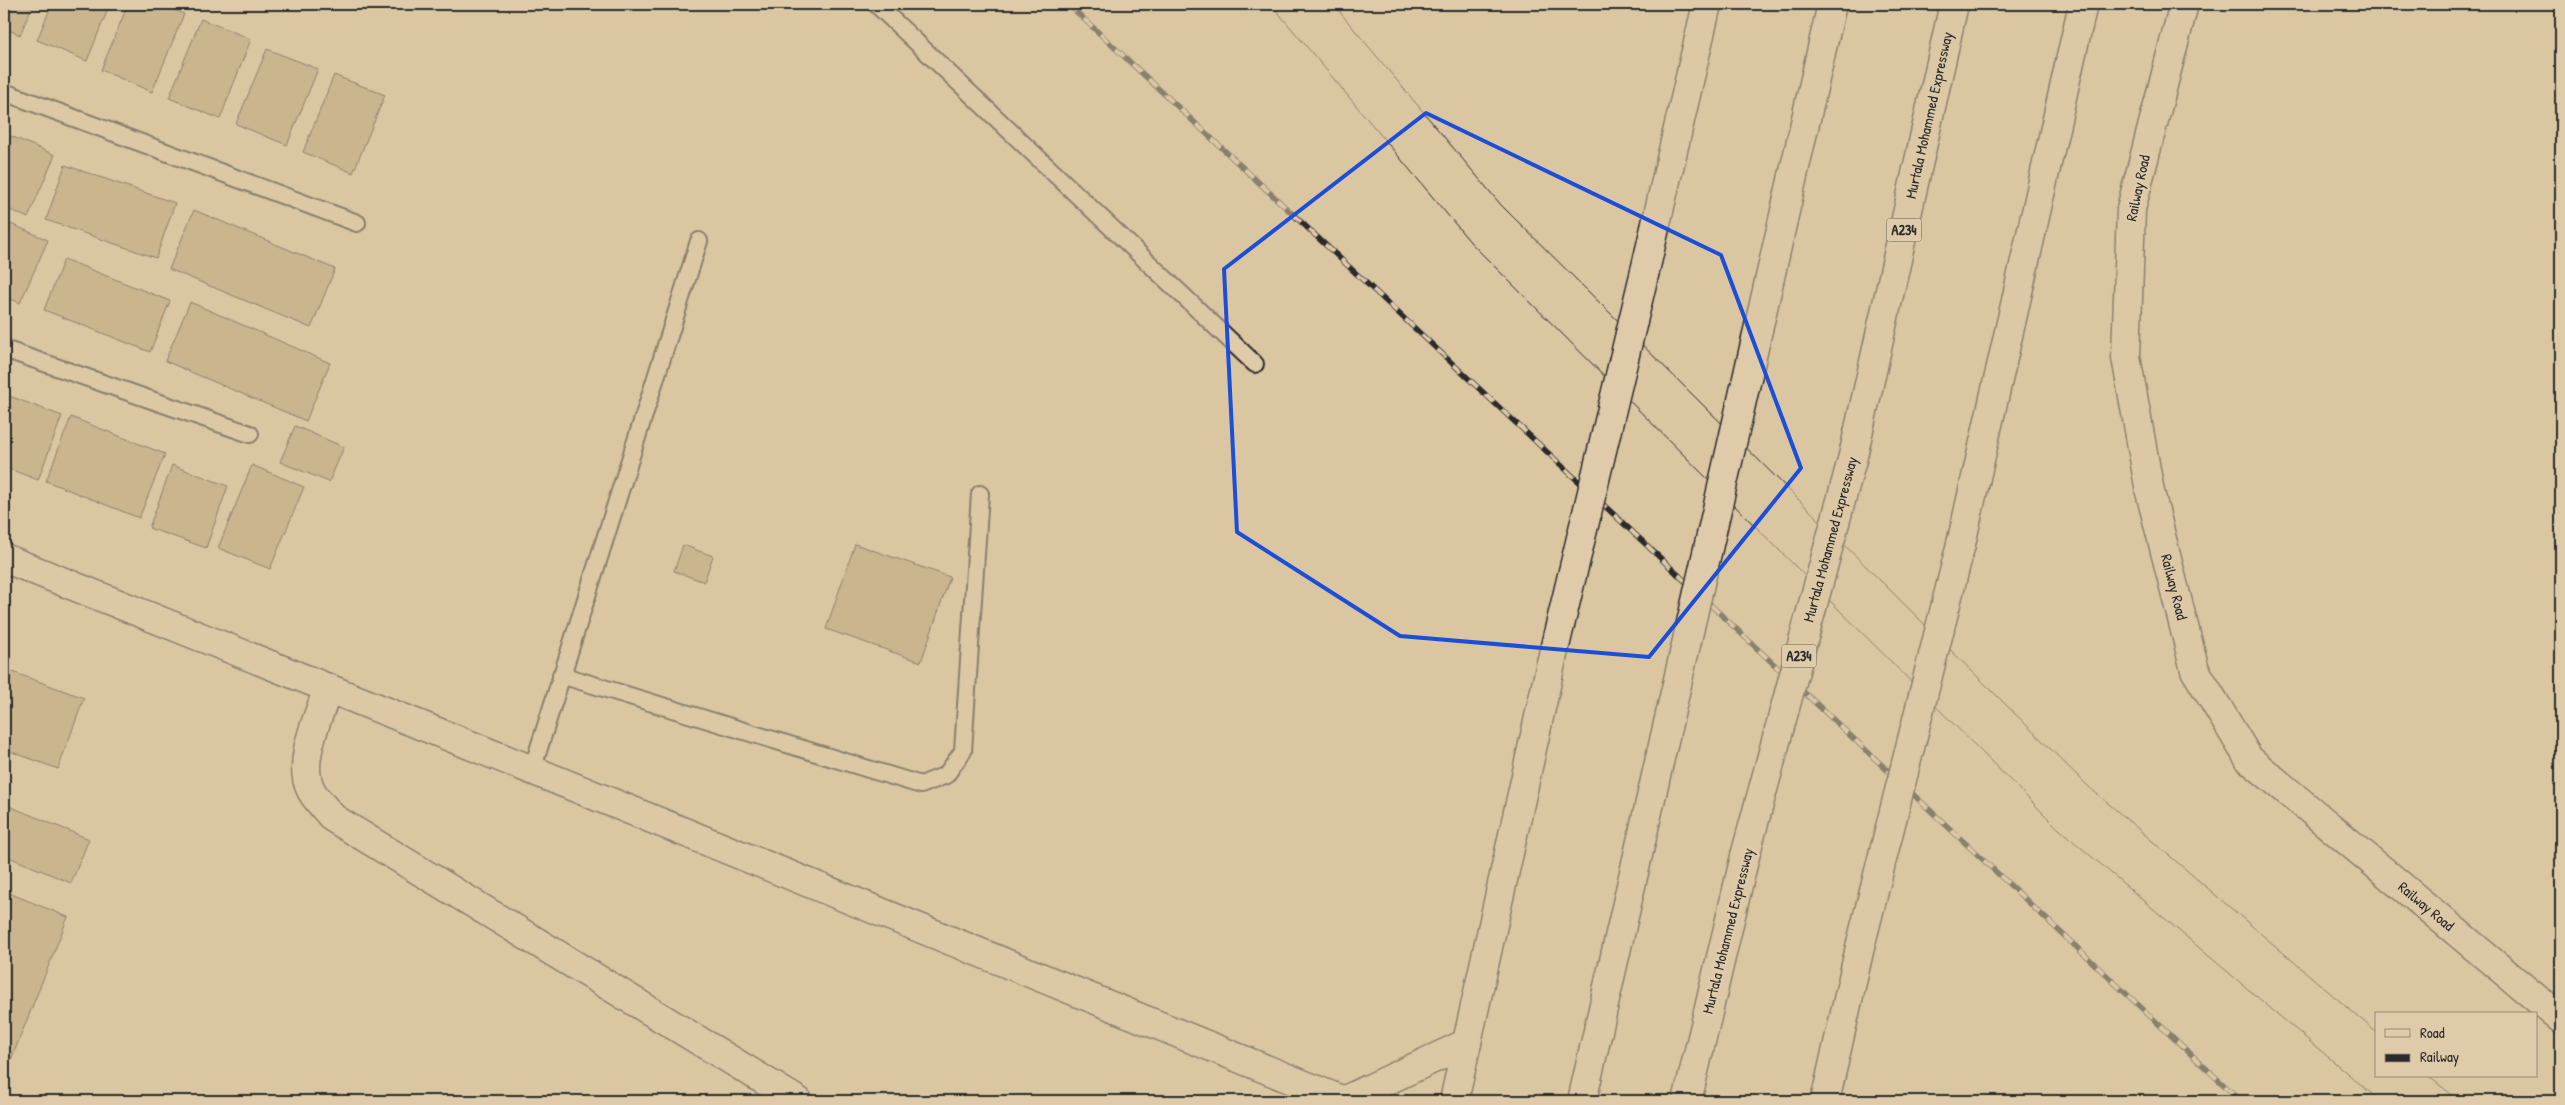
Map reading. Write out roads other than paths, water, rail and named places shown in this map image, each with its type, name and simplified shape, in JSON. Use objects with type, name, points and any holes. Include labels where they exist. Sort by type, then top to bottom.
[{"type":"main road","points":[[1454,1101],[1551,663],[1708,4]]},
{"type":"main road","points":[[1582,1101],[1832,4]]},
{"type":"main road","name":"Murtala Mohammed Expressway","points":[[1687,1101],[1745,856],[1853,456],[1954,4]]},
{"type":"main road","points":[[1825,1101],[1860,948],[1962,544],[2083,4]]},
{"type":"main road","name":"Railway Road","points":[[2184,4],[2131,209],[2126,357],[2150,492],[2195,670],[2249,759],[2561,1018]]},
{"type":"main road","points":[[4,558],[532,770],[1343,1101],[1467,1043]]},
{"type":"main road","points":[[328,688],[312,736],[305,770],[311,790],[333,818],[798,1101]]},
{"type":"lane","points":[[876,4],[1255,364]]},
{"type":"lane","points":[[4,92],[357,223]]},
{"type":"lane","points":[[532,770],[699,241]]},
{"type":"lane","points":[[4,349],[250,434]]},
{"type":"lane","points":[[561,674],[921,785],[946,775],[963,751],[980,494]]},
{"type":"tram line","points":[[1271,4],[1472,244],[2059,829],[2380,1101]]},
{"type":"tram line","points":[[1333,4],[1501,205],[2089,787],[2375,1031]]},
{"type":"tram line","points":[[2431,1078],[2460,1101]]},
{"type":"railway","points":[[1068,4],[2241,1101]]}]
